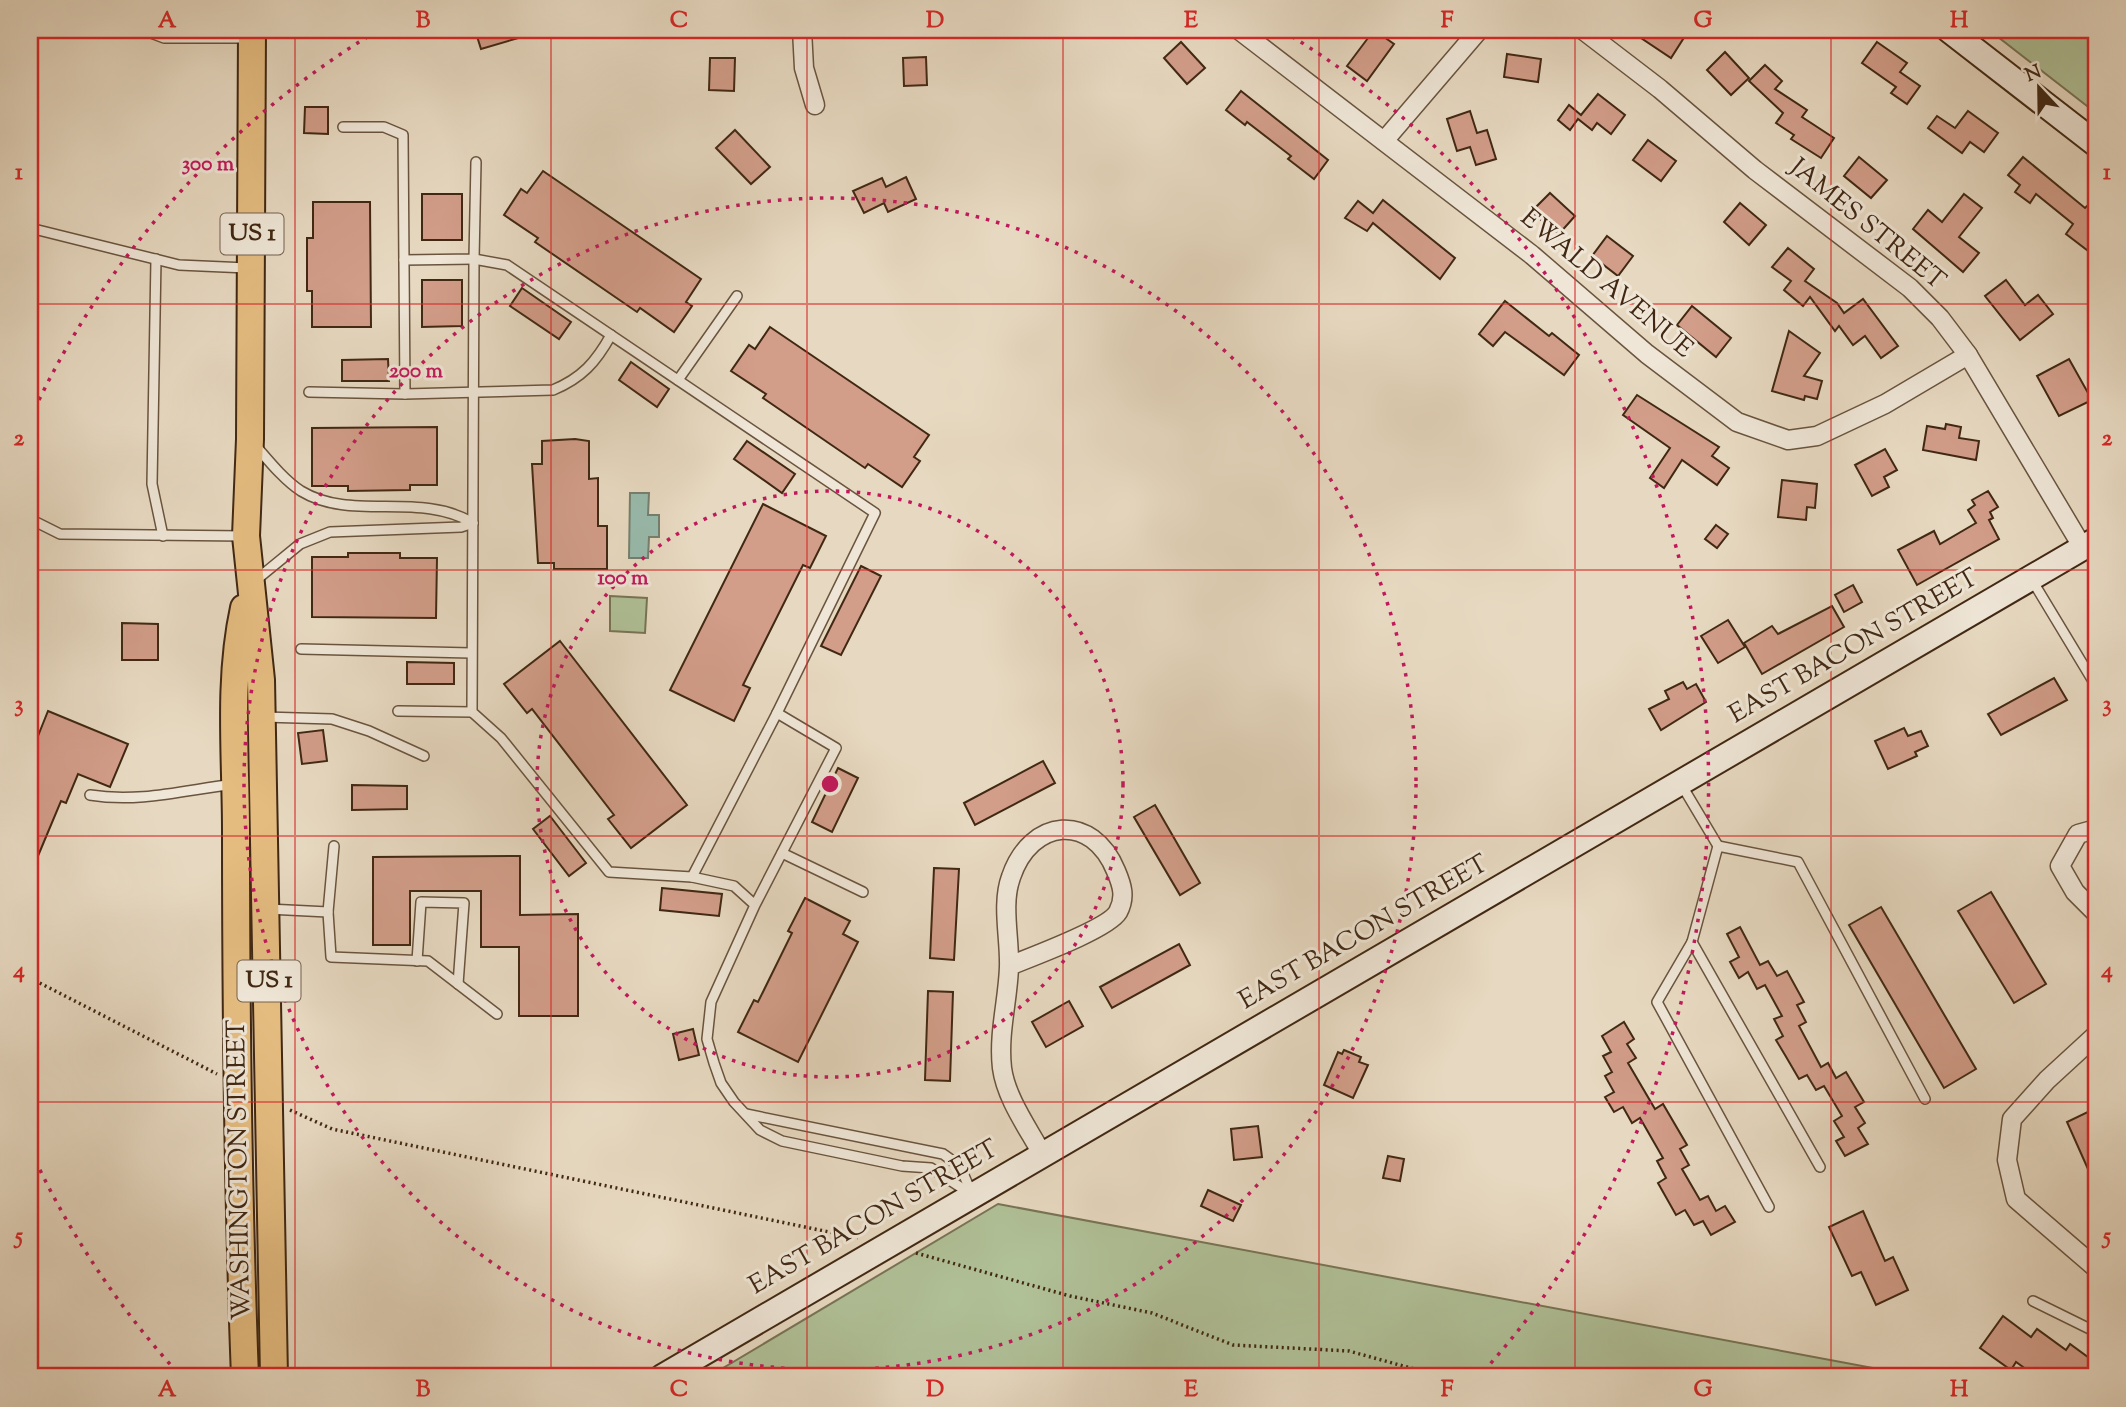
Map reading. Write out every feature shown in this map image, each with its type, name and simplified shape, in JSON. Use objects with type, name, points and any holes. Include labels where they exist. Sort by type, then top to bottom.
[{"type":"main road","points":[[1949,30],[2096,144]]},
{"type":"main road","name":"WASHINGTON STREET","points":[[252,34],[250,439],[246,536],[249,586],[261,680],[268,909],[274,1377]]},
{"type":"main road","name":"EAST BACON STREET","points":[[662,1377],[2090,544]]},
{"type":"main road","name":"WASHINGTON STREET","points":[[245,1377],[236,1084],[235,667],[249,586]]},
{"type":"street","points":[[802,30],[804,68],[815,105]]},
{"type":"street","name":"EWALD AVENUE","points":[[1239,30],[1532,255],[1647,354],[1737,422],[1788,440],[1817,436],[1885,404],[1968,355]]},
{"type":"street","points":[[1384,141],[1479,30]]},
{"type":"street","name":"JAMES STREET","points":[[1583,30],[1660,89],[1755,170],[1910,288],[1940,318],[1968,355],[2090,544]]},
{"type":"street","points":[[1009,966],[1097,928],[1117,913],[1124,890],[1110,856],[1095,838],[1067,828],[1044,834],[1020,854],[1010,879],[1009,966],[1002,1069],[1011,1097],[1042,1154]]},
{"type":"street","points":[[2096,830],[2078,834],[2060,866],[2075,892],[2096,913]]},
{"type":"street","points":[[2093,1046],[2047,1080],[2012,1119],[2007,1160],[2016,1199],[2096,1268]]},
{"type":"lane","points":[[143,30],[164,38],[252,34]]},
{"type":"lane","points":[[343,127],[383,127],[403,135],[405,394]]},
{"type":"lane","points":[[472,712],[476,162]]},
{"type":"lane","points":[[30,228],[179,265],[251,269]]},
{"type":"lane","points":[[156,259],[152,484],[163,536]]},
{"type":"lane","points":[[404,260],[474,259],[507,265],[875,513],[777,713],[691,877]]},
{"type":"lane","points":[[678,380],[737,296]]},
{"type":"lane","points":[[309,392],[405,394],[554,390],[573,382],[594,363],[611,335]]},
{"type":"lane","points":[[250,439],[300,491],[333,503],[435,507],[473,523]]},
{"type":"lane","points":[[30,519],[60,534],[246,536]]},
{"type":"lane","points":[[249,586],[300,544],[330,532],[461,527],[473,523]]},
{"type":"lane","points":[[2031,578],[2096,686]]},
{"type":"lane","points":[[301,649],[471,653]]},
{"type":"lane","points":[[398,711],[472,712],[501,738],[609,872],[691,877],[734,887],[755,905]]},
{"type":"lane","points":[[777,713],[836,748],[755,905],[711,1002],[707,1039],[721,1083],[761,1130],[782,1141],[902,1166],[931,1168],[972,1195]]},
{"type":"lane","points":[[262,717],[332,719],[369,731],[424,756]]},
{"type":"lane","points":[[90,795],[116,799],[145,799],[235,783]]},
{"type":"lane","points":[[1681,784],[1718,846],[1692,942],[1657,1002],[1769,1208]]},
{"type":"lane","points":[[334,846],[328,912],[331,957],[428,961],[497,1013]]},
{"type":"lane","points":[[1718,846],[1798,862],[1925,1098]]},
{"type":"lane","points":[[782,853],[863,892]]},
{"type":"lane","points":[[417,961],[421,902],[464,903],[458,984]]},
{"type":"lane","points":[[268,909],[328,912]]},
{"type":"lane","points":[[1692,942],[1820,1167]]},
{"type":"lane","points":[[745,1113],[943,1154],[960,1166],[972,1195]]},
{"type":"lane","points":[[2033,1301],[2096,1332]]},
{"type":"path","points":[[30,978],[236,1084]]},
{"type":"path","points":[[271,1101],[332,1129],[889,1244],[1057,1293],[1152,1313],[1233,1345],[1349,1351],[1443,1377]]},
{"type":"shaded area","points":[[1989,30],[2096,30],[2096,113]]},
{"type":"shaded area","points":[[630,493],[649,493],[648,515],[659,515],[659,537],[649,537],[648,558],[629,558]]},
{"type":"shaded area","points":[[610,596],[647,598],[645,633],[610,631]]},
{"type":"shaded area","points":[[998,1204],[1921,1377],[708,1377]]},
{"type":"building","points":[[475,30],[531,30],[532,34],[481,49]]},
{"type":"building","points":[[1374,30],[1394,44],[1367,81],[1347,66]]},
{"type":"building","points":[[1629,30],[1675,30],[1685,36],[1671,58]]},
{"type":"building","points":[[1181,42],[1205,68],[1187,84],[1164,58]]},
{"type":"building","points":[[1877,42],[1907,63],[1900,72],[1920,86],[1907,104],[1891,93],[1896,87],[1862,63]]},
{"type":"building","points":[[1725,52],[1749,78],[1731,95],[1707,70]]},
{"type":"building","points":[[1507,54],[1541,59],[1538,82],[1504,77]]},
{"type":"building","points":[[926,57],[927,85],[904,86],[903,58]]},
{"type":"building","points":[[710,58],[735,58],[734,91],[709,90]]},
{"type":"building","points":[[1765,65],[1782,81],[1775,89],[1807,110],[1802,117],[1834,138],[1821,158],[1791,139],[1794,135],[1776,123],[1783,113],[1749,81]]},
{"type":"building","points":[[1241,91],[1328,160],[1314,179],[1288,159],[1291,156],[1247,122],[1245,125],[1226,110]]},
{"type":"building","points":[[1598,94],[1625,115],[1611,134],[1597,123],[1592,130],[1578,119],[1570,130],[1558,120],[1569,105],[1581,115]]},
{"type":"building","points":[[305,107],[328,107],[328,134],[304,133]]},
{"type":"building","points":[[1470,111],[1477,133],[1487,130],[1496,159],[1476,165],[1470,147],[1457,151],[1447,119]]},
{"type":"building","points":[[1968,111],[1998,133],[1984,152],[1970,142],[1962,153],[1928,128],[1937,116],[1955,128]]},
{"type":"building","points":[[735,130],[770,167],[751,184],[716,148]]},
{"type":"building","points":[[1648,140],[1676,161],[1661,181],[1633,160]]},
{"type":"building","points":[[1859,157],[1887,180],[1871,198],[1844,176]]},
{"type":"building","points":[[2023,157],[2085,208],[2087,206],[2096,213],[2096,257],[2066,234],[2073,224],[2036,194],[2030,203],[2015,192],[2020,185],[2008,175]]},
{"type":"building","points":[[543,171],[701,279],[686,302],[692,306],[674,332],[640,308],[637,312],[535,242],[538,238],[504,215],[521,189],[527,193]]},
{"type":"building","points":[[906,177],[916,199],[888,212],[884,203],[864,213],[853,191],[882,178],[886,187]]},
{"type":"building","points":[[1550,193],[1575,216],[1559,234],[1531,212]]},
{"type":"building","points":[[422,194],[462,194],[462,240],[422,240]]},
{"type":"building","points":[[1964,194],[1982,208],[1959,237],[1979,253],[1963,272],[1913,229],[1928,210],[1942,222]]},
{"type":"building","points":[[1383,200],[1455,258],[1440,279],[1373,223],[1367,231],[1345,218],[1358,201],[1373,213]]},
{"type":"building","points":[[313,202],[370,202],[371,327],[312,327],[312,291],[307,291],[307,238],[313,238]]},
{"type":"building","points":[[1740,203],[1766,225],[1749,245],[1724,222]]},
{"type":"building","points":[[1607,236],[1633,256],[1618,276],[1592,256]]},
{"type":"building","points":[[1788,248],[1814,269],[1805,281],[1837,303],[1844,313],[1863,299],[1898,346],[1881,358],[1865,336],[1853,345],[1839,326],[1835,331],[1810,297],[1803,306],[1784,290],[1791,281],[1772,267]]},
{"type":"building","points":[[422,280],[462,280],[462,326],[422,327]]},
{"type":"building","points":[[2006,280],[2025,305],[2038,295],[2053,314],[2020,340],[1985,296]]},
{"type":"building","points":[[522,288],[571,322],[559,339],[510,306]]},
{"type":"building","points":[[1505,301],[1549,336],[1552,333],[1579,355],[1564,375],[1505,332],[1493,346],[1479,334]]},
{"type":"building","points":[[1692,306],[1731,338],[1716,357],[1677,325]]},
{"type":"building","points":[[770,327],[929,435],[914,457],[920,461],[902,487],[868,464],[865,468],[763,398],[766,394],[731,371],[749,345],[755,349]]},
{"type":"building","points":[[1789,331],[1820,353],[1804,376],[1822,381],[1817,399],[1805,396],[1804,400],[1772,391]]},
{"type":"building","points":[[388,359],[389,381],[342,381],[342,360]]},
{"type":"building","points":[[2069,359],[2092,400],[2059,416],[2037,376]]},
{"type":"building","points":[[631,362],[669,389],[657,407],[619,380]]},
{"type":"building","points":[[1637,395],[1719,447],[1712,456],[1729,468],[1717,485],[1682,460],[1664,488],[1650,478],[1670,448],[1623,415]]},
{"type":"building","points":[[1946,424],[1961,427],[1959,438],[1979,441],[1976,460],[1923,450],[1927,426],[1945,429]]},
{"type":"building","points":[[437,427],[437,485],[410,485],[410,490],[348,491],[348,486],[312,486],[312,428]]},
{"type":"building","points":[[542,441],[589,441],[589,479],[598,478],[598,526],[607,526],[607,569],[554,569],[554,563],[538,563],[532,464],[542,464]]},
{"type":"building","points":[[747,441],[795,474],[782,493],[734,459]]},
{"type":"building","points":[[1885,449],[1897,470],[1884,477],[1889,487],[1872,496],[1855,465]]},
{"type":"building","points":[[1782,480],[1817,484],[1815,508],[1807,507],[1806,520],[1778,517]]},
{"type":"building","points":[[1988,491],[1998,507],[1990,512],[1993,518],[1989,520],[1999,539],[1917,585],[1898,550],[1934,531],[1940,544],[1976,523],[1968,510],[1975,505],[1972,500]]},
{"type":"building","points":[[763,504],[826,536],[810,568],[803,565],[743,685],[750,688],[734,721],[670,690]]},
{"type":"building","points":[[1716,525],[1728,534],[1717,548],[1705,539]]},
{"type":"building","points":[[348,553],[400,553],[400,558],[437,558],[436,618],[312,617],[312,557],[348,557]]},
{"type":"building","points":[[861,566],[881,576],[841,655],[821,646]]},
{"type":"building","points":[[1853,585],[1862,602],[1844,612],[1835,595]]},
{"type":"building","points":[[1832,606],[1844,627],[1762,674],[1744,643],[1772,626],[1778,634]]},
{"type":"building","points":[[1728,620],[1745,647],[1718,663],[1701,636]]},
{"type":"building","points":[[122,623],[158,624],[158,660],[122,660]]},
{"type":"building","points":[[560,641],[687,805],[631,848],[608,819],[614,815],[532,709],[527,713],[504,684]]},
{"type":"building","points":[[407,662],[454,663],[454,684],[407,684]]},
{"type":"building","points":[[2054,678],[2067,700],[2001,735],[1988,714]]},
{"type":"building","points":[[1683,682],[1687,689],[1696,684],[1706,702],[1661,730],[1649,709],[1669,699],[1665,691]]},
{"type":"building","points":[[48,711],[128,744],[110,787],[78,774],[66,803],[61,801],[30,875],[30,756]]},
{"type":"building","points":[[1904,728],[1908,736],[1921,731],[1928,746],[1915,752],[1917,756],[1888,769],[1875,741]]},
{"type":"building","points":[[323,730],[327,761],[302,764],[298,733]]},
{"type":"building","points":[[1043,761],[1055,783],[975,825],[964,803]]},
{"type":"building","points":[[838,768],[858,778],[832,832],[812,822]]},
{"type":"building","points":[[352,785],[407,786],[407,809],[352,810]]},
{"type":"building","points":[[1155,805],[1200,883],[1180,895],[1134,817]]},
{"type":"building","points":[[550,816],[586,863],[569,876],[533,829]]},
{"type":"building","points":[[520,856],[520,915],[578,914],[578,1016],[519,1016],[519,947],[481,947],[481,891],[410,891],[410,945],[373,945],[373,857]]},
{"type":"building","points":[[934,868],[959,869],[954,960],[930,958]]},
{"type":"building","points":[[662,888],[722,894],[719,916],[660,910]]},
{"type":"building","points":[[1991,892],[2046,984],[2014,1003],[1958,911]]},
{"type":"building","points":[[805,898],[850,921],[843,934],[858,942],[798,1062],[738,1032],[754,1000],[758,1002],[792,933],[788,931]]},
{"type":"building","points":[[1881,907],[1976,1069],[1944,1088],[1849,925]]},
{"type":"building","points":[[1740,927],[1760,965],[1768,961],[1777,976],[1787,971],[1804,1002],[1797,1005],[1806,1022],[1799,1026],[1821,1067],[1828,1063],[1836,1078],[1846,1072],[1864,1102],[1855,1107],[1865,1123],[1858,1128],[1868,1144],[1845,1156],[1836,1141],[1844,1137],[1834,1121],[1842,1116],[1824,1086],[1816,1090],[1807,1075],[1799,1079],[1776,1040],[1783,1036],[1774,1019],[1782,1016],[1765,985],[1757,989],[1748,972],[1739,978],[1730,962],[1739,957],[1727,934]]},
{"type":"building","points":[[1179,944],[1190,965],[1112,1008],[1100,987]]},
{"type":"building","points":[[928,991],[953,992],[950,1081],[925,1080]]},
{"type":"building","points":[[1069,1001],[1083,1026],[1046,1047],[1032,1022]]},
{"type":"building","points":[[1624,1022],[1634,1039],[1627,1044],[1636,1058],[1628,1063],[1655,1109],[1663,1104],[1687,1145],[1680,1149],[1689,1165],[1682,1169],[1700,1200],[1708,1196],[1716,1211],[1725,1206],[1735,1222],[1711,1235],[1703,1221],[1694,1225],[1685,1210],[1676,1215],[1658,1183],[1666,1178],[1657,1161],[1663,1158],[1640,1118],[1632,1123],[1623,1107],[1614,1112],[1605,1097],[1614,1092],[1605,1076],[1612,1072],[1603,1056],[1611,1052],[1602,1036]]},
{"type":"building","points":[[693,1029],[699,1055],[679,1060],[673,1034]]},
{"type":"building","points":[[1344,1050],[1361,1057],[1359,1062],[1368,1065],[1353,1098],[1324,1085],[1338,1052],[1342,1054]]},
{"type":"building","points":[[2096,1108],[2096,1187],[2067,1122]]},
{"type":"building","points":[[1258,1126],[1262,1157],[1234,1160],[1231,1129]]},
{"type":"building","points":[[1388,1156],[1404,1159],[1400,1181],[1383,1178]]},
{"type":"building","points":[[1208,1190],[1241,1205],[1233,1221],[1201,1206]]},
{"type":"building","points":[[1863,1211],[1885,1261],[1893,1257],[1908,1290],[1876,1305],[1861,1272],[1852,1276],[1829,1227]]},
{"type":"building","points":[[2003,1316],[2031,1337],[2037,1329],[2066,1350],[2070,1344],[2096,1363],[2096,1377],[2037,1377],[2016,1362],[2011,1370],[1980,1348]]}]
